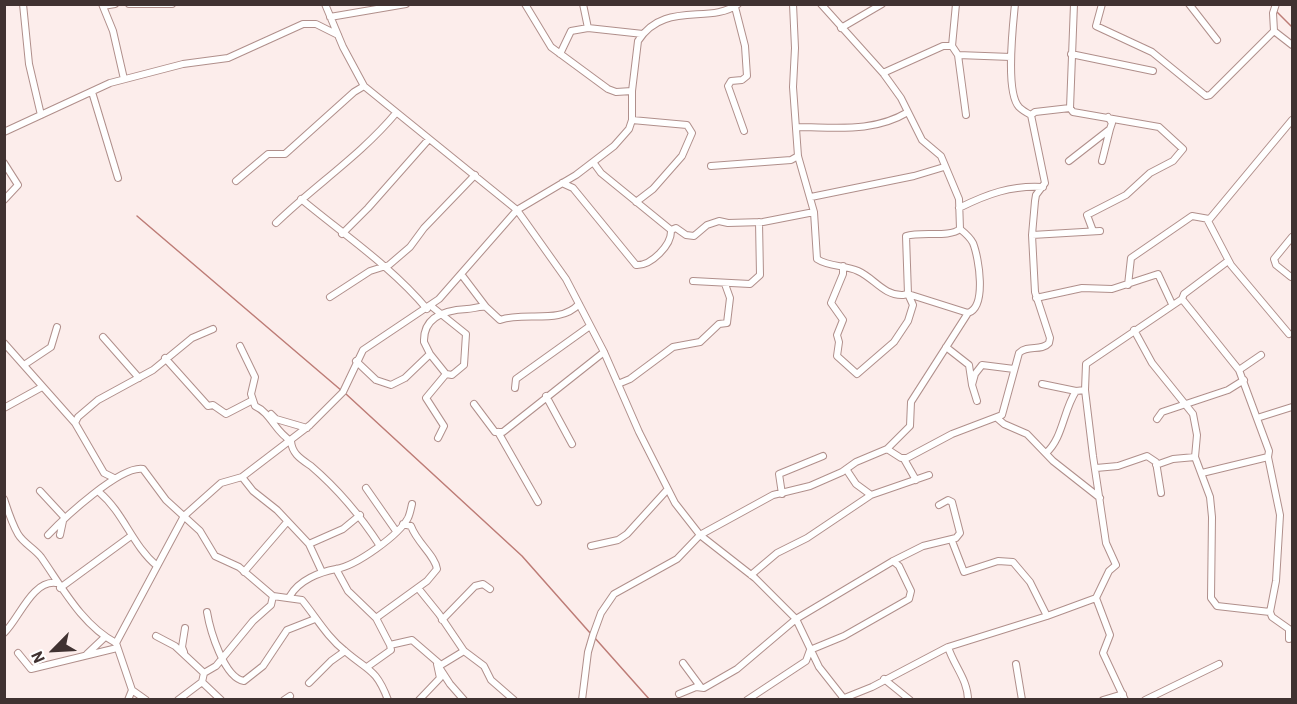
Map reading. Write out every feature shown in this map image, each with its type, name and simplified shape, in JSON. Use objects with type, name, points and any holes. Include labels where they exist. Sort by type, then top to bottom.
[{"type":"street","points":[[24,4],[29,64],[41,115]]},
{"type":"street","points":[[115,4],[102,5],[112,31],[124,80]]},
{"type":"street","points":[[129,4],[172,4]]},
{"type":"street","points":[[325,4],[364,86],[517,210],[566,279],[604,352],[667,490],[700,535],[751,575],[796,619],[826,680],[843,699],[948,647],[1096,598],[1108,572],[1116,566],[1106,543],[1085,390],[1086,364],[1134,330],[1156,318],[1228,261]]},
{"type":"street","points":[[330,17],[406,4]]},
{"type":"street","points":[[525,4],[544,39],[560,54],[608,89],[616,92],[632,91]]},
{"type":"street","points":[[583,4],[588,28]]},
{"type":"street","points":[[688,4],[688,13]]},
{"type":"street","points":[[794,4],[793,87],[798,156],[811,196],[818,259],[823,263],[859,271],[876,286],[900,296],[908,294],[968,313],[974,311],[979,300],[979,275],[972,242],[960,229],[959,199],[941,156],[922,140],[908,112],[883,73],[821,4]]},
{"type":"street","points":[[841,28],[882,4]]},
{"type":"street","points":[[956,4],[952,46],[958,55],[966,115]]},
{"type":"street","points":[[904,459],[952,434],[997,418],[1004,411],[1014,369],[1023,349],[1043,348],[1049,343],[1050,338],[1036,298],[1032,235],[1036,195],[1043,187],[1045,177],[1030,115],[1018,106],[1015,97],[1011,57],[1015,4]]},
{"type":"street","points":[[1032,235],[1097,231],[1087,215],[1125,195],[1150,173],[1165,168],[1183,150],[1159,127],[1073,112],[1070,108],[1074,4]]},
{"type":"street","points":[[1102,4],[1096,26],[1152,52],[1206,96],[1210,95],[1274,31],[1273,17],[1276,4]]},
{"type":"street","points":[[1189,4],[1217,40]]},
{"type":"street","points":[[18,653],[32,669],[116,646],[184,516],[221,483],[242,477],[307,428],[343,392],[356,361],[370,344],[429,308],[517,210],[593,162],[614,146],[629,129],[632,120],[632,91],[638,41],[643,34],[663,19],[688,13],[728,10],[737,6],[745,46],[747,76],[742,80],[731,81],[728,86],[744,131]]},
{"type":"street","points":[[4,132],[124,80],[183,64],[228,58],[303,24],[316,24],[338,35]]},
{"type":"street","points":[[560,54],[567,34],[588,28],[643,34]]},
{"type":"street","points":[[1274,31],[1292,44]]},
{"type":"street","points":[[883,73],[943,46],[952,46]]},
{"type":"street","points":[[1071,54],[1153,71]]},
{"type":"street","points":[[958,55],[1011,57]]},
{"type":"street","points":[[237,181],[268,154],[285,154],[354,92],[364,86]]},
{"type":"street","points":[[92,92],[118,177]]},
{"type":"street","points":[[1030,115],[1035,112],[1070,108]]},
{"type":"street","points":[[796,127],[873,126],[908,112]]},
{"type":"street","points":[[276,223],[301,199],[350,162],[396,113]]},
{"type":"street","points":[[1102,162],[1112,126],[1108,117]]},
{"type":"street","points":[[632,120],[687,125],[692,133],[682,156],[653,189],[636,202]]},
{"type":"street","points":[[1289,334],[1228,261],[1210,229],[1209,219],[1292,120]]},
{"type":"street","points":[[1069,161],[1110,129]]},
{"type":"street","points":[[342,234],[429,139]]},
{"type":"street","points":[[711,166],[791,160],[798,156]]},
{"type":"street","points":[[593,162],[601,173],[671,230]]},
{"type":"street","points":[[4,164],[18,185],[4,200]]},
{"type":"street","points":[[811,196],[914,176],[944,167]]},
{"type":"street","points":[[330,297],[382,266],[389,265],[410,247],[424,228],[475,175]]},
{"type":"street","points":[[562,183],[573,188],[636,265],[649,262],[661,251],[672,234],[671,230]]},
{"type":"street","points":[[959,208],[987,194],[1002,190],[1027,186],[1043,187]]},
{"type":"street","points":[[301,199],[429,308],[438,313],[458,324],[466,334],[464,365],[452,375],[446,374],[430,354],[424,342],[424,334],[438,313],[455,308],[486,307]]},
{"type":"street","points":[[671,230],[676,228],[686,235],[694,236],[708,225],[719,221],[759,222],[814,212]]},
{"type":"street","points":[[1128,285],[1131,258],[1192,216],[1209,219]]},
{"type":"street","points":[[693,281],[750,284],[760,275],[759,222]]},
{"type":"street","points":[[843,266],[843,274],[831,305],[843,320],[837,334],[839,342],[837,357],[854,373],[860,372],[894,342],[908,321],[913,305],[908,294],[906,236],[926,232],[946,234],[960,229]]},
{"type":"street","points":[[1291,278],[1276,265],[1274,259],[1293,237]]},
{"type":"street","points":[[461,274],[486,307],[500,320],[523,315],[563,314],[572,311],[579,304]]},
{"type":"street","points":[[1036,298],[1082,288],[1112,289],[1158,274],[1172,304]]},
{"type":"street","points":[[618,384],[630,379],[673,347],[700,342],[719,324],[727,323],[730,298],[725,284]]},
{"type":"street","points":[[1182,299],[1239,370],[1269,451],[1268,456],[1280,515],[1276,581],[1270,612],[1272,617],[1281,621],[1293,622]]},
{"type":"street","points":[[582,699],[588,652],[606,603],[626,587],[677,559],[700,535],[772,495],[810,486],[887,449],[910,426],[911,402],[968,313]]},
{"type":"street","points":[[515,387],[516,379],[590,326]]},
{"type":"street","points":[[24,365],[51,347],[57,327]]},
{"type":"street","points":[[75,423],[78,417],[98,400],[140,378],[192,338],[213,329]]},
{"type":"street","points":[[1134,330],[1152,363],[1192,414],[1197,435],[1195,457],[1210,497],[1212,517],[1211,598],[1217,606],[1270,612]]},
{"type":"street","points":[[103,337],[140,378]]},
{"type":"street","points":[[4,343],[75,423],[104,473],[114,478]]},
{"type":"street","points":[[240,346],[255,377],[252,400],[255,406],[267,414],[307,428]]},
{"type":"street","points":[[946,347],[969,365],[977,401]]},
{"type":"street","points":[[498,432],[513,425],[546,396],[604,352]]},
{"type":"street","points":[[356,361],[376,380],[391,385],[405,378],[430,354]]},
{"type":"street","points":[[1239,370],[1261,355]]},
{"type":"street","points":[[165,358],[208,406],[213,405],[226,414],[252,400]]},
{"type":"street","points":[[972,386],[975,375],[982,365],[1014,369]]},
{"type":"street","points":[[438,438],[444,426],[426,399],[446,374]]},
{"type":"street","points":[[1157,419],[1162,412],[1228,390],[1244,380]]},
{"type":"street","points":[[1042,384],[1076,391],[1085,390]]},
{"type":"street","points":[[6,408],[42,387]]},
{"type":"street","points":[[1046,453],[1053,447],[1066,406],[1076,391]]},
{"type":"street","points":[[546,396],[572,444]]},
{"type":"street","points":[[474,404],[488,425],[498,432],[538,502]]},
{"type":"street","points":[[1257,418],[1293,407]]},
{"type":"street","points":[[267,414],[282,435],[291,441],[293,452],[332,484],[360,515],[380,546]]},
{"type":"street","points":[[997,418],[1004,424],[1027,434],[1082,486],[1101,498]]},
{"type":"street","points":[[887,449],[904,459],[916,480]]},
{"type":"street","points":[[782,494],[779,474],[823,456]]},
{"type":"street","points":[[1096,468],[1118,465],[1147,456],[1156,465],[1161,493]]},
{"type":"street","points":[[1202,472],[1268,456]]},
{"type":"street","points":[[1156,465],[1173,459],[1195,457]]},
{"type":"street","points":[[48,535],[64,518],[114,478],[136,469],[143,469],[166,500],[200,531],[216,556],[244,572],[273,596],[290,596],[302,600],[315,619],[345,651],[367,667],[380,681],[388,699]]},
{"type":"street","points":[[846,469],[856,484],[870,495]]},
{"type":"street","points":[[751,575],[777,553],[807,538],[870,495],[929,475]]},
{"type":"street","points":[[242,477],[253,491],[309,544],[322,572]]},
{"type":"street","points":[[366,488],[396,531]]},
{"type":"street","points":[[591,546],[618,540],[627,534],[667,490]]},
{"type":"street","points":[[40,491],[64,518]]},
{"type":"street","points":[[99,492],[117,510],[131,536],[157,566]]},
{"type":"street","points":[[4,499],[17,533],[40,556],[58,585],[116,646],[132,690],[146,699]]},
{"type":"street","points":[[679,694],[700,686],[704,688],[737,669],[796,619],[893,561],[923,546],[952,542],[960,533],[952,502],[948,500],[939,505]]},
{"type":"street","points":[[290,596],[303,582],[322,572],[336,569],[380,546],[408,519],[412,504]]},
{"type":"street","points":[[309,544],[343,529],[360,515]]},
{"type":"street","points":[[60,535],[64,518]]},
{"type":"street","points":[[244,572],[287,522]]},
{"type":"street","points":[[376,618],[434,575],[437,565],[417,540],[411,526],[408,523],[403,524]]},
{"type":"street","points":[[4,633],[31,594],[49,583],[58,585],[131,536]]},
{"type":"street","points":[[952,542],[964,572],[998,561],[1013,562],[1030,582],[1047,616]]},
{"type":"street","points":[[747,699],[806,661],[810,650],[844,636],[909,599],[911,591],[899,566],[893,561]]},
{"type":"street","points":[[336,569],[348,591],[376,618],[390,645],[391,650],[367,667]]},
{"type":"street","points":[[442,620],[475,586],[483,584],[490,588]]},
{"type":"street","points":[[418,588],[464,651],[484,666],[491,680],[510,699]]},
{"type":"street","points":[[178,699],[202,682],[204,673],[216,666],[253,621],[271,605],[273,596]]},
{"type":"street","points":[[1096,598],[1110,635],[1103,653],[1124,697],[1103,699]]},
{"type":"street","points":[[207,612],[221,658],[239,681],[244,681],[262,666],[288,630],[315,619]]},
{"type":"street","points":[[1281,621],[1290,633],[1289,639]]},
{"type":"street","points":[[185,628],[182,647],[186,655]]},
{"type":"street","points":[[156,636],[175,646],[204,673]]},
{"type":"street","points":[[87,654],[105,637]]},
{"type":"street","points":[[390,645],[412,640],[437,664],[450,684],[464,699]]},
{"type":"street","points":[[948,647],[953,662],[968,685],[968,699]]},
{"type":"street","points":[[309,684],[331,661],[345,651]]},
{"type":"street","points":[[437,664],[448,662],[459,652],[464,651]]},
{"type":"street","points":[[683,663],[700,686]]},
{"type":"street","points":[[419,699],[440,678],[437,664]]},
{"type":"street","points":[[1016,664],[1022,699]]},
{"type":"street","points":[[1145,699],[1219,664]]},
{"type":"street","points":[[884,679],[910,699]]},
{"type":"street","points":[[202,682],[221,699]]},
{"type":"street","points":[[128,699],[132,690]]},
{"type":"waterway","points":[[1275,10],[1292,27]]},
{"type":"waterway","points":[[137,216],[342,391]]},
{"type":"waterway","points":[[346,394],[522,556],[591,634]]},
{"type":"waterway","points":[[594,637],[650,700]]}]
